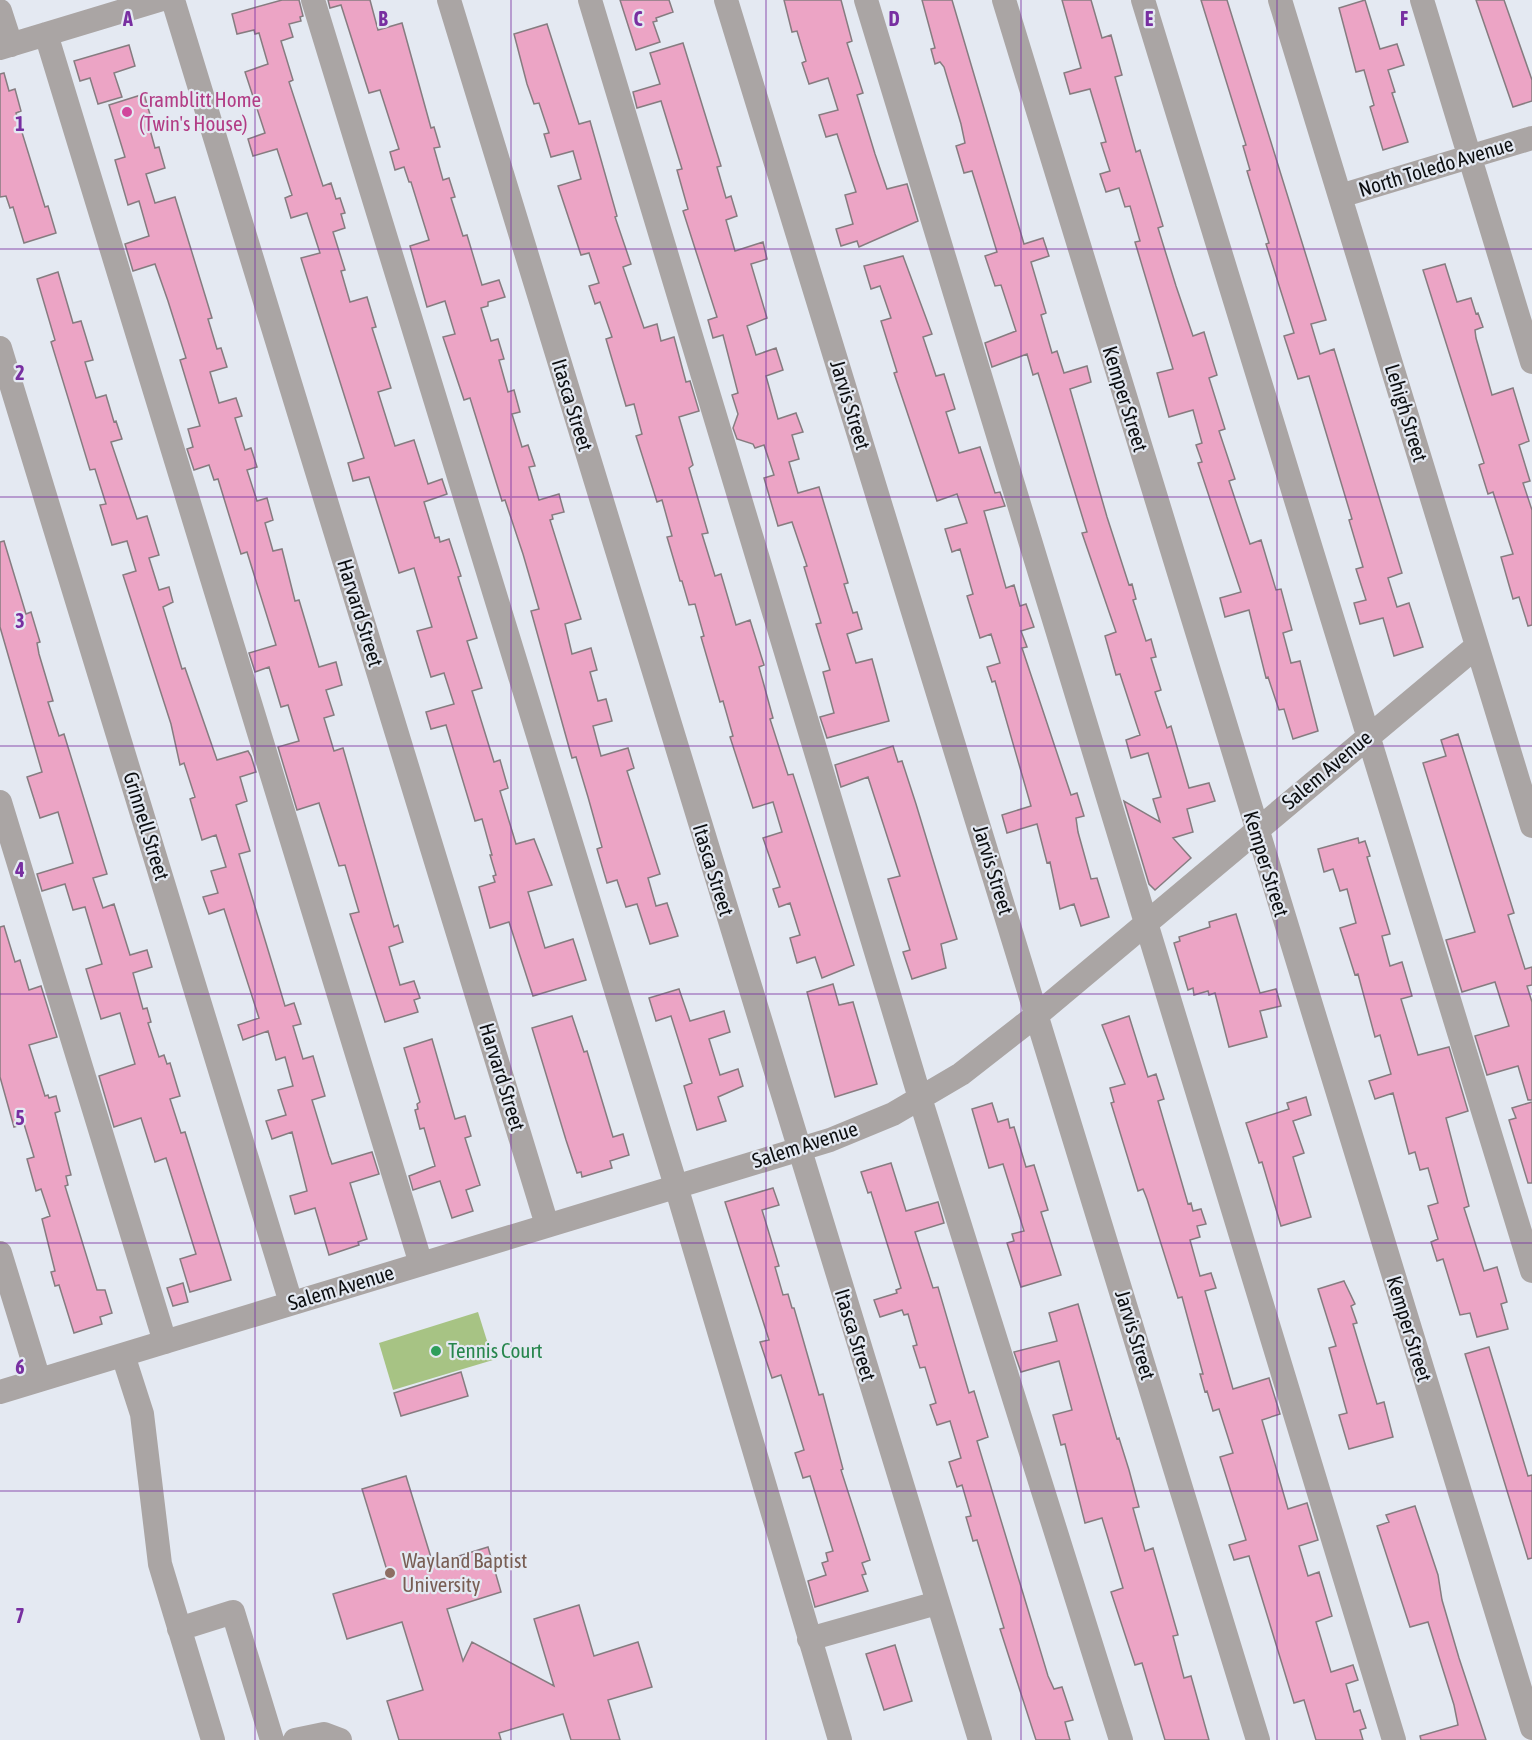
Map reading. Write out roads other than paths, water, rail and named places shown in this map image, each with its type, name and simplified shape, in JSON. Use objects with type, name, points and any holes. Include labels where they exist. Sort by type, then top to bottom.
[{"type":"street","points":[[0,12],[5,47],[159,0]]},
{"type":"street","name":"Harvard Street","points":[[172,0],[547,1225]]},
{"type":"street","points":[[313,0],[676,1186],[840,1740]]},
{"type":"street","name":"Itasca Street","points":[[448,0],[797,1149],[980,1740]]},
{"type":"street","points":[[590,0],[920,1098],[1121,1740]]},
{"type":"street","name":"Jarvis Street","points":[[726,0],[1038,1014],[1258,1740]]},
{"type":"street","points":[[866,0],[1394,1740]]},
{"type":"street","name":"Kemper Street","points":[[1004,0],[1532,1728]]},
{"type":"street","points":[[1143,0],[1532,1271]]},
{"type":"street","name":"Lehigh Street","points":[[1280,0],[1532,826]]},
{"type":"street","points":[[1422,0],[1532,362]]},
{"type":"street","points":[[46,34],[421,1264]]},
{"type":"street","name":"North Toledo Avenue","points":[[1340,196],[1532,138]]},
{"type":"street","name":"Grinnell Street","points":[[0,348],[291,1303]]},
{"type":"street","name":"Salem Avenue","points":[[0,1392],[830,1140],[893,1114],[961,1074],[1038,1014],[1477,646]]},
{"type":"street","points":[[0,802],[165,1342]]},
{"type":"street","points":[[0,1253],[39,1380]]},
{"type":"street","points":[[123,1355],[142,1414],[158,1557],[213,1740]]},
{"type":"street","points":[[809,1639],[937,1603]]},
{"type":"street","points":[[179,1629],[233,1612],[272,1740]]},
{"type":"street","points":[[296,1740],[324,1734],[340,1740]]},
{"type":"place","name":"Cramblitt Home (Twin's House)","points":[[127,112]]},
{"type":"place","name":"Tennis Court","points":[[436,1351]]},
{"type":"place","name":"Wayland Baptist University","points":[[390,1573]]}]
